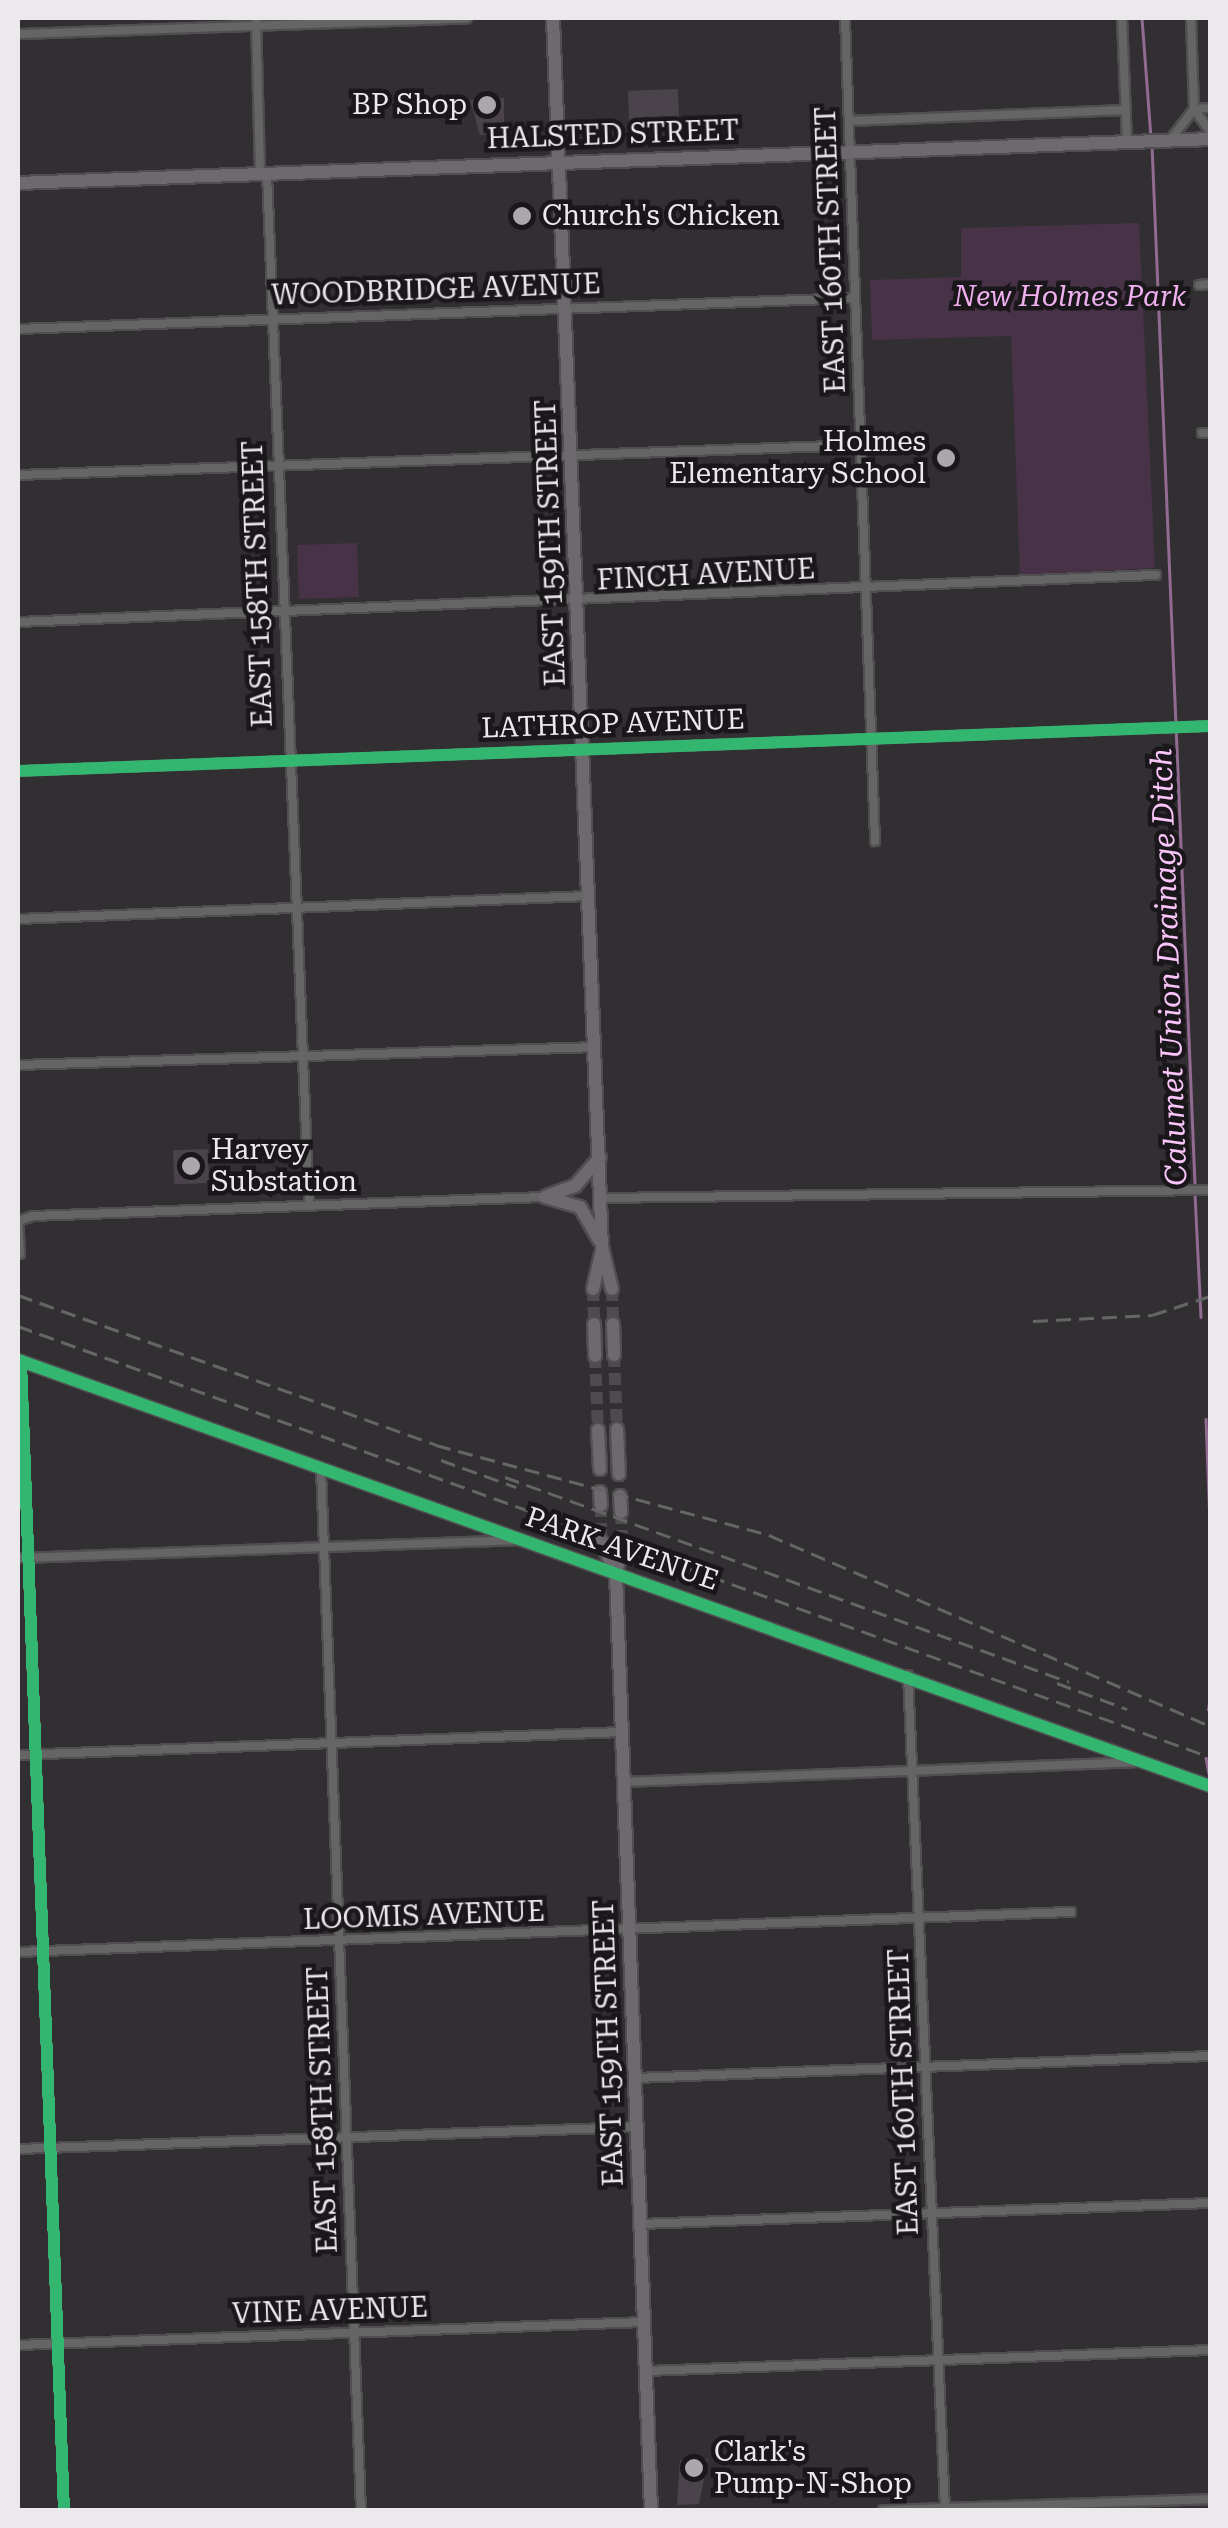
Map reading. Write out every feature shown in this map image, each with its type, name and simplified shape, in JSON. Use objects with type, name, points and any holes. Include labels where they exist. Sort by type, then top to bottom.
[{"type":"main road","name":"EAST 159TH STREET","points":[[553,18],[602,1246],[612,1289]]},
{"type":"main road","name":"HALSTED STREET","points":[[18,182],[1210,139]]},
{"type":"main road","points":[[545,1197],[575,1186],[600,1157]]},
{"type":"main road","points":[[545,1197],[580,1207],[602,1246]]},
{"type":"main road","name":"EAST 159TH STREET","points":[[592,1289],[602,1246]]},
{"type":"main road","points":[[594,1324],[596,1356]]},
{"type":"main road","points":[[613,1324],[614,1356]]},
{"type":"main road","points":[[617,1429],[619,1474]]},
{"type":"main road","points":[[598,1430],[600,1469]]},
{"type":"main road","points":[[620,1496],[620,1512]]},
{"type":"main road","name":"EAST 159TH STREET","points":[[602,1541],[616,1574]]},
{"type":"main road","name":"EAST 159TH STREET","points":[[622,1547],[616,1574],[651,2510]]},
{"type":"street","points":[[18,34],[256,21],[467,18]]},
{"type":"street","name":"EAST 160TH STREET","points":[[845,18],[876,841]]},
{"type":"street","points":[[1122,18],[1127,142]]},
{"type":"street","points":[[1192,18],[1194,109],[1210,131]]},
{"type":"street","name":"EAST 158TH STREET","points":[[256,21],[309,1206]]},
{"type":"street","points":[[1170,140],[1194,109],[1210,108]]},
{"type":"street","points":[[849,122],[1126,110]]},
{"type":"street","points":[[1199,285],[1210,284]]},
{"type":"street","name":"WOODBRIDGE AVENUE","points":[[18,329],[856,298]]},
{"type":"street","points":[[18,475],[861,444]]},
{"type":"street","name":"FINCH AVENUE","points":[[18,622],[579,604],[1156,575]]},
{"type":"street","name":"LATHROP AVENUE","points":[[18,771],[1210,726]]},
{"type":"street","points":[[18,919],[590,896]]},
{"type":"street","points":[[18,1066],[596,1047]]},
{"type":"street","points":[[601,1198],[1210,1190]]},
{"type":"street","points":[[20,1254],[18,1221],[545,1197]]},
{"type":"street","points":[[19,1361],[38,1755],[64,2510]]},
{"type":"street","name":"PARK AVENUE","points":[[19,1361],[908,1675],[1210,1786]]},
{"type":"street","name":"EAST 158TH STREET","points":[[321,1469],[361,2510]]},
{"type":"street","points":[[18,1558],[518,1540]]},
{"type":"street","name":"EAST 160TH STREET","points":[[908,1675],[945,2509]]},
{"type":"street","points":[[18,1756],[622,1732]]},
{"type":"street","points":[[624,1782],[1142,1762]]},
{"type":"street","name":"LOOMIS AVENUE","points":[[18,1952],[1072,1912]]},
{"type":"street","points":[[635,2078],[1210,2056]]},
{"type":"street","points":[[18,2149],[637,2127]]},
{"type":"street","points":[[640,2224],[1210,2202]]},
{"type":"street","name":"VINE AVENUE","points":[[18,2345],[644,2322]]},
{"type":"street","points":[[646,2371],[1210,2350]]},
{"type":"street","points":[[883,2510],[1210,2498]]},
{"type":"green space","name":"New Holmes Park","points":[[1139,223],[1155,568],[1020,575],[1011,336],[872,340],[870,280],[961,277],[961,228]]},
{"type":"green space","points":[[357,543],[359,597],[299,599],[297,545]]},
{"type":"building","points":[[678,89],[679,120],[629,122],[628,91]]},
{"type":"building","points":[[504,98],[504,123],[525,122],[525,133],[480,135],[470,100]]},
{"type":"building","name":"Harvey Substation","points":[[208,1149],[209,1183],[174,1184],[173,1150]]},
{"type":"building","points":[[708,2459],[699,2504],[677,2505],[680,2460]]},
{"type":"waterway","name":"Calumet Union Drainage Ditch","points":[[1142,18],[1151,137]]},
{"type":"waterway","points":[[1152,145],[1195,1186]]},
{"type":"waterway","name":"Calumet Union Drainage Ditch","points":[[1195,1194],[1201,1317]]},
{"type":"waterway","name":"Calumet Union Drainage Ditch","points":[[1206,1419],[1210,1523]]},
{"type":"waterway","name":"Calumet Union Drainage Ditch","points":[[1208,1710],[1210,1696]]},
{"type":"waterway","name":"Calumet Union Drainage Ditch","points":[[1206,1758],[1210,1779]]},
{"type":"tunnel","points":[[593,1289],[594,1324]]},
{"type":"tunnel","points":[[612,1289],[613,1324]]},
{"type":"tunnel","points":[[614,1355],[617,1429]]},
{"type":"tunnel","points":[[595,1356],[598,1430]]},
{"type":"tunnel","points":[[601,1505],[601,1541]]},
{"type":"tunnel","points":[[621,1512],[622,1547]]},
{"type":"railway","points":[[18,1295],[436,1445],[769,1535],[1210,1726]]},
{"type":"railway","points":[[1033,1321],[1152,1315],[1210,1296]]},
{"type":"railway","points":[[18,1326],[1210,1757]]},
{"type":"railway","points":[[441,1460],[516,1487]]},
{"type":"railway","points":[[505,1477],[1069,1682]]},
{"type":"railway","points":[[1057,1683],[1127,1709]]},
{"type":"cycle path","points":[[18,771],[1210,726]]},
{"type":"cycle path","points":[[18,1360],[1210,1786]]},
{"type":"cycle path","points":[[21,1361],[64,2510]]},
{"type":"place","name":"BP Shop","points":[[487,105]]},
{"type":"place","name":"Church's Chicken","points":[[522,216]]},
{"type":"place","name":"Holmes Elementary School","points":[[946,458]]},
{"type":"place","name":"Harvey Substation","points":[[191,1166]]},
{"type":"place","name":"Clark's Pump-N-Shop","points":[[694,2468]]}]
